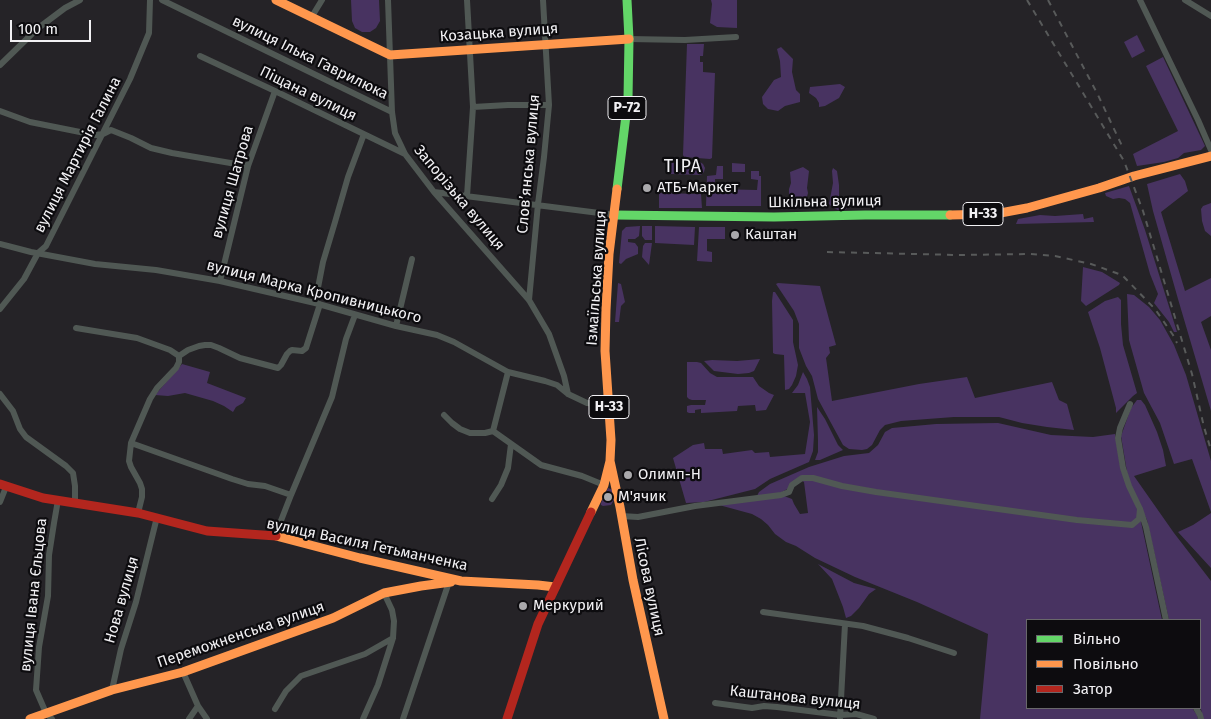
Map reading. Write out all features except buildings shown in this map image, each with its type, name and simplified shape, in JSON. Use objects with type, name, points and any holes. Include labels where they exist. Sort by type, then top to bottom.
[{"type":"main road","name":"Козацька вулиця","points":[[276,0],[390,55],[546,43],[630,40]]},
{"type":"main road","name":"Ізмаїльська вулиця","points":[[507,719],[538,624],[604,485],[610,461],[611,440],[605,351],[606,310],[609,254],[628,98],[630,40],[627,0]]},
{"type":"main road","name":"Шкільна вулиця","points":[[615,216],[774,217],[995,214],[1027,208],[1134,176],[1211,156]]},
{"type":"main road","name":"Лісова вулиця","points":[[610,461],[632,580],[664,719]]},
{"type":"main road","name":"вулиця Василя Гетьманченка","points":[[3,486],[44,498],[157,517],[207,531],[276,536],[461,582],[554,587]]},
{"type":"main road","name":"Переможненська вулиця","points":[[30,719],[49,716],[112,690],[183,672],[333,618],[384,594],[420,586],[461,582]]},
{"type":"street","points":[[0,65],[37,29],[65,8],[80,0]]},
{"type":"street","name":"вулиця Мартирія Галина","points":[[0,309],[24,279],[38,253],[46,246],[104,134],[150,32],[150,0]]},
{"type":"street","name":"вулиця Ілька Гаврилюка","points":[[162,0],[392,112]]},
{"type":"street","points":[[311,18],[322,0]]},
{"type":"street","name":"Запорізька вулиця","points":[[388,0],[392,112],[395,133],[405,154],[434,192],[529,300],[548,334],[564,376],[568,394]]},
{"type":"street","points":[[467,0],[473,107],[467,196]]},
{"type":"street","name":"Словʼянська вулиця","points":[[529,300],[549,105],[543,0]]},
{"type":"street","points":[[1140,0],[1211,150]]},
{"type":"street","points":[[1185,0],[1211,16]]},
{"type":"street","name":"Козацька вулиця","points":[[630,40],[685,40],[736,37]]},
{"type":"street","name":"Піщана вулиця","points":[[200,56],[405,154]]},
{"type":"street","name":"вулиця Шатрова","points":[[220,281],[248,166],[275,91]]},
{"type":"street","points":[[473,107],[549,105]]},
{"type":"street","points":[[0,111],[30,122],[95,135],[104,134],[111,130],[158,150],[248,166]]},
{"type":"street","points":[[385,144],[393,141],[395,133]]},
{"type":"street","points":[[179,356],[199,346],[211,345],[240,358],[278,368],[290,351],[302,351],[306,348],[317,303],[323,262],[348,178],[364,134]]},
{"type":"street","name":"Шкільна вулиця","points":[[434,192],[538,204],[615,216]]},
{"type":"street","name":"вулиця Марка Кропивницького","points":[[0,244],[95,264],[156,270],[220,281],[317,303],[396,326],[436,335],[454,342],[508,372],[557,385],[568,394],[587,404],[608,405]]},
{"type":"street","points":[[396,326],[412,259]]},
{"type":"street","points":[[276,536],[332,397],[346,339],[355,314]]},
{"type":"street","points":[[76,328],[137,338],[170,350],[179,356]]},
{"type":"street","points":[[138,513],[142,489],[129,461],[132,443],[150,399],[157,388],[176,368],[179,356]]},
{"type":"street","points":[[493,431],[508,372]]},
{"type":"street","points":[[0,394],[13,411],[20,429],[26,437],[66,466],[72,473],[75,486],[75,502]]},
{"type":"street","points":[[1130,404],[1118,438],[1123,468],[1146,527],[1166,619]]},
{"type":"street","points":[[444,415],[460,429],[470,433],[493,431],[541,465],[582,476],[604,485]]},
{"type":"street","points":[[132,443],[232,479],[248,484],[265,486],[291,495]]},
{"type":"street","points":[[492,499],[501,485],[508,468],[511,444]]},
{"type":"street","points":[[621,516],[638,517],[695,506],[781,495],[789,492],[792,485],[802,478],[813,478],[842,486],[886,494],[1077,520],[1132,524],[1139,519],[1140,509]]},
{"type":"street","points":[[0,502],[3,486]]},
{"type":"street","name":"вулиця Івана Єльцова","points":[[49,716],[36,690],[39,647],[48,596],[49,555],[58,500]]},
{"type":"street","name":"Нова вулиця","points":[[112,690],[121,649],[138,593],[157,517]]},
{"type":"street","points":[[403,719],[449,582]]},
{"type":"street","points":[[363,719],[378,685],[393,638],[394,621],[392,610],[384,594]]},
{"type":"street","points":[[763,612],[864,626],[954,653]]},
{"type":"street","points":[[840,717],[845,624]]},
{"type":"street","points":[[275,709],[286,691],[301,676],[365,654],[393,638]]},
{"type":"street","points":[[183,672],[198,706],[207,719]]},
{"type":"street","name":"Каштанова вулиця","points":[[715,703],[752,708],[777,706],[840,717],[856,714],[874,719]]},
{"type":"street","points":[[189,719],[198,706]]},
{"type":"shaded area","points":[[351,0],[379,0],[380,21],[376,28],[370,32],[362,32],[355,28],[352,21]]},
{"type":"shaded area","points":[[711,0],[737,0],[737,28],[717,27],[710,23]]},
{"type":"shaded area","points":[[1137,35],[1145,51],[1132,58],[1124,42]]},
{"type":"shaded area","points":[[687,44],[704,44],[703,56],[700,56],[700,62],[703,62],[703,72],[715,73],[712,158],[710,159],[684,157],[683,155]]},
{"type":"shaded area","points":[[781,47],[793,59],[792,72],[796,90],[800,94],[800,102],[785,106],[778,111],[768,109],[763,104],[762,97],[774,80],[781,77],[777,49]]},
{"type":"shaded area","points":[[1163,57],[1205,146],[1201,150],[1184,153],[1178,158],[1137,166],[1133,154],[1178,131],[1146,66]]},
{"type":"shaded area","points":[[840,84],[845,87],[839,98],[825,106],[819,107],[816,98],[809,93],[810,87]]},
{"type":"shaded area","points":[[700,162],[705,168],[704,172],[701,175],[671,174],[671,163]]},
{"type":"shaded area","points":[[732,163],[745,164],[745,172],[732,172]]},
{"type":"shaded area","points":[[717,166],[723,166],[723,179],[715,179],[715,189],[757,190],[758,180],[751,179],[751,171],[759,171],[759,176],[761,176],[761,206],[706,206],[707,176],[716,175]]},
{"type":"shaded area","points":[[803,167],[809,171],[808,193],[805,204],[794,203],[789,198],[790,172]]},
{"type":"shaded area","points":[[833,168],[837,171],[839,196],[848,198],[850,201],[849,206],[845,210],[838,210],[829,204],[833,183]]},
{"type":"shaded area","points":[[1180,174],[1185,181],[1188,191],[1161,212],[1185,291],[1211,278],[1211,316],[1201,322],[1211,350],[1211,411],[1153,211],[1147,184]]},
{"type":"shaded area","points":[[1129,186],[1177,332],[1174,332],[1169,322],[1154,303],[1158,294],[1150,274],[1130,203],[1125,199],[1113,199],[1106,196],[1105,193]]},
{"type":"shaded area","points":[[659,193],[701,194],[702,208],[659,208]]},
{"type":"shaded area","points":[[1211,203],[1211,236],[1205,231],[1201,209],[1203,206]]},
{"type":"shaded area","points":[[1083,214],[1084,219],[1093,217],[1094,222],[1016,224],[1018,219],[1040,215]]},
{"type":"shaded area","points":[[640,226],[639,236],[635,239],[628,239],[628,242],[635,243],[638,247],[638,254],[626,259],[621,264],[619,263],[622,231],[626,227]]},
{"type":"shaded area","points":[[642,226],[652,226],[652,240],[645,240],[642,236]]},
{"type":"shaded area","points":[[655,226],[695,227],[694,245],[655,243]]},
{"type":"shaded area","points":[[699,227],[725,227],[725,239],[707,239],[707,251],[712,252],[712,262],[697,261]]},
{"type":"shaded area","points":[[645,243],[652,243],[649,265],[642,257]]},
{"type":"shaded area","points":[[1083,267],[1102,272],[1120,283],[1086,306],[1081,301]]},
{"type":"shaded area","points":[[618,283],[621,284],[625,302],[621,306],[619,322],[615,322]]},
{"type":"shaded area","points":[[776,284],[820,286],[836,345],[829,347],[830,353],[826,358],[832,401],[919,384],[967,377],[975,398],[1052,382],[1059,400],[1067,404],[1074,430],[1022,423],[999,417],[954,417],[901,421],[885,425],[872,445],[867,449],[849,449],[843,445],[818,399],[812,376],[799,348],[799,324],[794,311]]},
{"type":"shaded area","points":[[773,292],[775,292],[793,320],[793,342],[798,365],[792,385],[789,389],[785,390],[784,355],[773,353]]},
{"type":"shaded area","points":[[1127,294],[1134,295],[1149,307],[1160,320],[1174,345],[1186,375],[1211,461],[1211,512],[1192,459],[1174,464],[1160,423],[1144,393],[1129,340]]},
{"type":"shaded area","points":[[1118,297],[1121,300],[1123,345],[1137,393],[1116,413],[1100,348],[1088,312],[1105,301]]},
{"type":"shaded area","points":[[760,359],[754,371],[738,374],[714,371],[704,361],[737,361]]},
{"type":"shaded area","points":[[687,362],[701,363],[710,373],[717,377],[753,377],[759,386],[774,395],[766,410],[756,411],[755,405],[738,406],[737,411],[701,413],[701,409],[695,410],[695,413],[689,413],[687,412],[687,406],[705,405],[706,400],[692,400],[687,397]]},
{"type":"shaded area","points":[[182,364],[210,372],[207,383],[246,398],[233,412],[213,401],[185,393],[168,396],[155,395]]},
{"type":"shaded area","points":[[803,372],[810,387],[814,435],[813,451],[809,462],[770,479],[755,489],[704,502],[686,503],[673,458],[693,445],[704,443],[705,449],[722,449],[723,454],[752,450],[755,453],[769,452],[770,457],[805,454],[810,422],[805,393],[792,393],[798,385]]},
{"type":"shaded area","points":[[1137,400],[1141,400],[1145,405],[1157,432],[1166,466],[1134,476],[1211,581],[1211,719],[1203,719],[1201,709],[1201,619],[1169,619],[1147,520],[1131,486],[1127,472],[1121,436],[1131,408]]},
{"type":"shaded area","points":[[817,407],[838,445],[843,450],[820,460],[815,460],[818,452]]},
{"type":"shaded area","points":[[998,423],[1051,435],[1093,437],[1115,434],[1121,470],[1141,522],[1162,619],[1026,619],[1026,709],[1193,709],[1198,719],[980,719],[988,634],[815,558],[786,542],[775,534],[761,519],[752,514],[719,505],[784,496],[792,499],[800,514],[808,513],[804,482],[802,481],[780,493],[757,496],[759,492],[770,484],[809,467],[844,456],[869,453],[878,445],[885,432],[892,428],[936,424]]},
{"type":"shaded area","points":[[608,488],[613,490],[614,500],[611,505],[603,506],[601,503]]},
{"type":"shaded area","points":[[1211,513],[1211,568],[1178,532]]},
{"type":"shaded area","points":[[818,564],[854,583],[876,589],[869,594],[851,616],[846,618],[832,579]]},
{"type":"railway","points":[[1027,0],[1124,161],[1143,211],[1192,374],[1211,450]]},
{"type":"railway","points":[[1048,0],[1098,95],[1123,148]]},
{"type":"railway","points":[[827,252],[958,255],[1030,254],[1055,256],[1091,264],[1122,275],[1155,309],[1177,343]]},
{"type":"traffic: fast","points":[[617,189],[628,99],[629,39],[627,0]]},
{"type":"traffic: fast","points":[[615,215],[774,217],[950,215]]},
{"type":"traffic: slow","points":[[276,0],[390,55],[629,39]]},
{"type":"traffic: slow","points":[[950,215],[995,214],[1027,208],[1134,176],[1211,156]]},
{"type":"traffic: slow","points":[[591,512],[604,485],[610,461],[611,440],[605,351],[606,310],[609,254],[617,189]]},
{"type":"traffic: slow","points":[[610,461],[633,580],[664,719]]},
{"type":"traffic: slow","points":[[276,536],[360,558],[461,581],[555,587]]},
{"type":"traffic: slow","points":[[30,719],[112,690],[183,672],[333,618],[384,593],[451,582]]},
{"type":"traffic: jam","points":[[0,484],[43,498],[138,513],[207,531],[276,536]]},
{"type":"traffic: jam","points":[[507,719],[538,624],[591,512]]},
{"type":"place","name":"АТБ-Маркет","points":[[647,188]]},
{"type":"place","name":"Каштан","points":[[735,235]]},
{"type":"place","name":"Олимп-Н","points":[[628,475]]},
{"type":"place","name":"М'ячик","points":[[608,497]]},
{"type":"place","name":"Меркурий","points":[[523,606]]},
{"type":"district","name":"ТІРА","points":[[683,167]]}]
